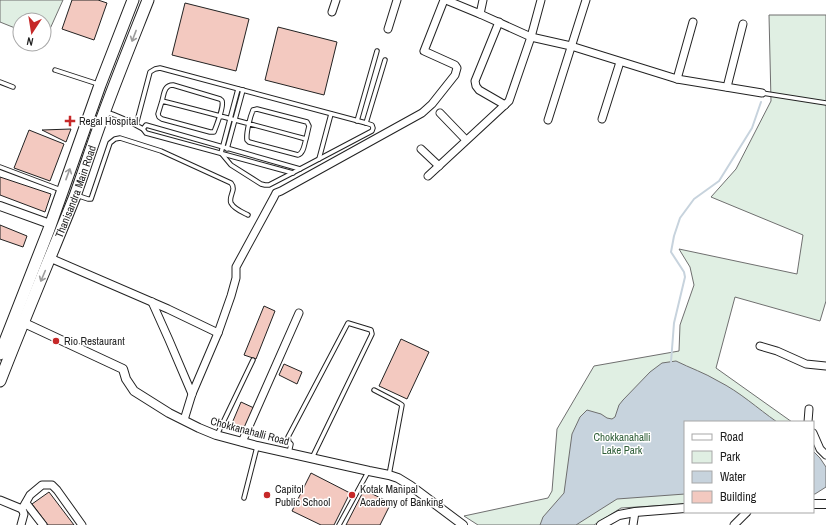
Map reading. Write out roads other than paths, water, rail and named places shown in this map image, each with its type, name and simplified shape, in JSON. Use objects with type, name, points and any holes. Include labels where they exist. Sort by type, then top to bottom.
[{"type":"main road","name":"Thanisandra Main Road","points":[[0,381],[18,320],[49,226],[100,85],[134,0]]},
{"type":"main road","name":"Thanisandra Main Road","points":[[0,353],[50,258],[148,0]]},
{"type":"street","points":[[332,12],[336,0]]},
{"type":"street","points":[[388,29],[397,0]]},
{"type":"street","points":[[184,420],[192,394],[218,333],[236,278],[236,267],[276,193],[422,113],[432,104],[455,75],[457,68],[455,65],[424,51],[445,0],[531,37],[571,46],[677,79],[762,93]]},
{"type":"street","points":[[480,14],[483,0]]},
{"type":"street","points":[[428,176],[509,101],[531,37],[541,0]]},
{"type":"street","points":[[548,120],[586,0]]},
{"type":"street","points":[[499,22],[475,81],[479,90],[505,105]]},
{"type":"street","points":[[677,79],[693,22]]},
{"type":"street","points":[[727,87],[743,24]]},
{"type":"street","points":[[602,119],[620,62]]},
{"type":"street","points":[[440,113],[466,140]]},
{"type":"street","points":[[421,149],[439,166]]},
{"type":"street","points":[[0,206],[60,231]]},
{"type":"street","points":[[0,211],[49,226]]},
{"type":"street","points":[[50,258],[152,302],[218,333]]},
{"type":"street","points":[[152,302],[192,394]]},
{"type":"street","points":[[242,442],[299,313]]},
{"type":"street","name":"Chokkanahalli Road","points":[[18,320],[123,369],[126,379],[134,391],[169,413],[216,436],[398,478],[463,525]]},
{"type":"street","points":[[760,346],[777,350],[806,364],[826,366]]},
{"type":"street","points":[[808,421],[809,408]]},
{"type":"street","points":[[814,435],[820,450],[826,455]]},
{"type":"street","points":[[21,525],[24,514],[24,506],[30,495],[42,485],[52,485],[82,525]]},
{"type":"street","points":[[0,500],[24,506],[43,525]]},
{"type":"street","points":[[814,504],[826,504]]},
{"type":"street","points":[[601,525],[619,515],[635,512],[684,508]]},
{"type":"street","points":[[633,525],[635,512]]},
{"type":"street","points":[[734,525],[746,513]]},
{"type":"lane","points":[[357,121],[377,52]]},
{"type":"lane","points":[[366,123],[385,60]]},
{"type":"lane","points":[[136,125],[150,72],[160,68],[366,123],[372,125],[373,128],[372,131],[293,173],[269,185],[261,184],[231,165],[221,153],[238,89]]},
{"type":"lane","points":[[55,70],[100,85]]},
{"type":"lane","points":[[0,82],[13,87]]},
{"type":"lane","points":[[173,85],[220,99],[223,103],[214,132],[210,132],[162,119],[158,114],[162,101],[166,87],[173,85]]},
{"type":"lane","points":[[226,154],[243,90]]},
{"type":"lane","points":[[762,93],[826,104]]},
{"type":"lane","points":[[162,101],[306,139]]},
{"type":"lane","points":[[253,110],[307,122],[309,126],[306,139],[303,152],[298,155],[249,142],[246,138],[253,110]]},
{"type":"lane","points":[[105,111],[124,118],[143,129],[146,133],[293,173]]},
{"type":"lane","points":[[319,159],[331,114]]},
{"type":"lane","points":[[143,129],[146,125],[300,169]]},
{"type":"lane","points":[[75,194],[91,199],[110,143],[115,139],[120,138],[161,150],[231,183],[233,185],[231,202],[237,209],[248,215]]},
{"type":"lane","points":[[0,167],[62,190]]},
{"type":"lane","points":[[289,454],[291,444],[288,438],[348,323],[370,330],[372,334],[312,459]]},
{"type":"lane","points":[[216,436],[253,360]]},
{"type":"lane","points":[[374,390],[402,405],[389,475]]},
{"type":"lane","points":[[244,498],[257,446]]},
{"type":"lane","points":[[338,525],[369,471]]},
{"type":"water","name":"Chokkanahalli Lake Park","points":[[676,361],[708,375],[741,395],[776,421],[684,421],[684,494],[617,499],[576,525],[540,525],[543,517],[564,493],[572,434],[580,417],[587,410],[612,419],[615,417],[619,405],[623,400],[650,372],[662,363]]},
{"type":"water","points":[[814,452],[826,467],[826,487],[815,494]]},
{"type":"waterway","points":[[671,362],[674,323],[685,277],[684,272],[671,252],[680,218],[694,199],[719,181],[752,128],[761,102]]},
{"type":"place","name":"Regal Hospital","points":[[70,121]]},
{"type":"place","name":"Rio Restaurant","points":[[56,341]]},
{"type":"place","name":"Capitol Public School","points":[[267,495]]},
{"type":"place","name":"Kotak Manipal Academy of Banking","points":[[352,495]]}]
